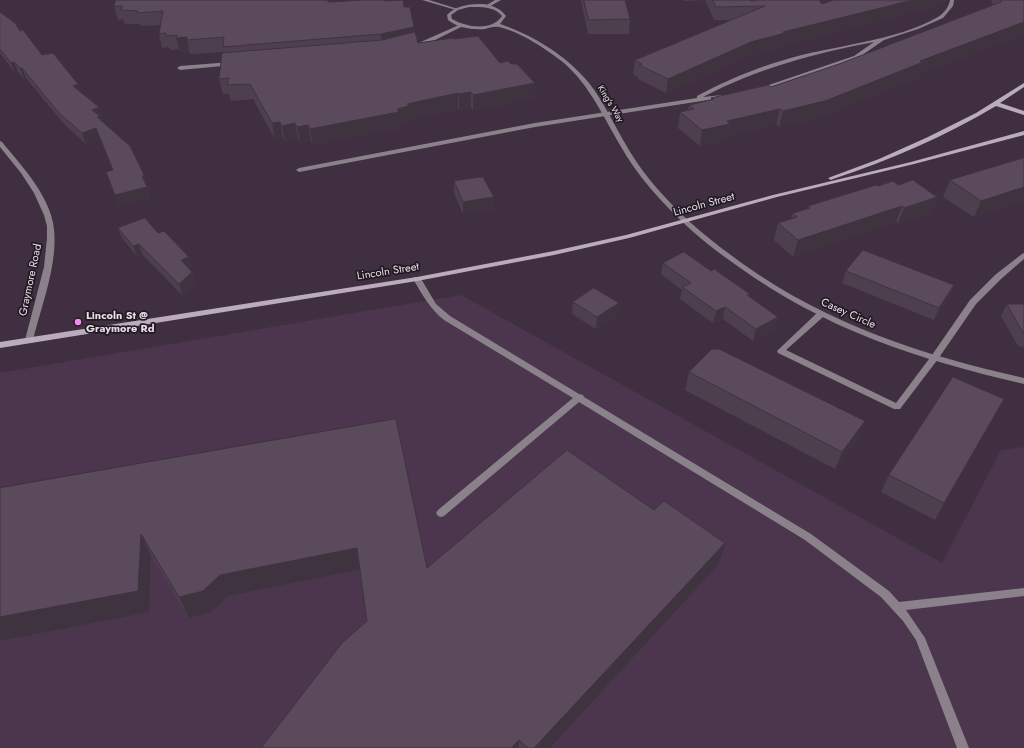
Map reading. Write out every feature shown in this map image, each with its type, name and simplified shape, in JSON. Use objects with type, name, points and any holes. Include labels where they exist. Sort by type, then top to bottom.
[{"type":"street","points":[[424,0],[456,9]]},
{"type":"street","points":[[487,6],[499,0]]},
{"type":"street","points":[[693,100],[750,72],[787,59],[826,49],[882,39],[916,28],[941,17],[951,6],[952,0]]},
{"type":"street","points":[[469,6],[487,6],[496,8],[502,12],[504,16],[502,21],[483,28],[461,26],[455,24],[449,19],[449,15],[456,9],[469,6]]},
{"type":"street","name":"King's Way","points":[[496,24],[527,36],[548,49],[584,79],[607,114],[626,151],[640,173],[684,221]]},
{"type":"street","points":[[411,46],[431,40],[461,26]]},
{"type":"street","points":[[751,91],[856,57],[882,39]]},
{"type":"street","points":[[180,68],[235,64]]},
{"type":"street","name":"Lincoln Street","points":[[775,196],[857,169],[890,156],[928,139],[996,104],[1017,93],[1024,86]]},
{"type":"street","points":[[298,170],[535,125],[731,95]]},
{"type":"street","points":[[996,104],[1024,113]]},
{"type":"street","name":"Lincoln Street","points":[[0,344],[417,279],[554,253],[627,237],[775,196],[920,161],[1024,133]]},
{"type":"street","name":"Graymore Road","points":[[0,143],[26,175],[44,206],[50,226],[50,251],[29,340]]},
{"type":"street","name":"Casey Circle","points":[[684,221],[744,269],[820,315],[868,335],[935,358],[1024,382]]},
{"type":"street","points":[[820,315],[781,351],[897,407],[935,358],[973,302],[998,277],[1024,255]]},
{"type":"street","points":[[417,279],[426,296],[447,318],[580,397],[808,537],[885,594],[907,618],[920,638],[963,748]]},
{"type":"street","points":[[442,513],[580,397]]},
{"type":"street","points":[[897,606],[1024,592]]},
{"type":"shaded area","points":[[461,295],[942,563],[1001,450],[1024,447],[1024,748],[0,748],[0,373]]},
{"type":"building","points":[[116,0],[328,0],[328,2],[403,0],[404,7],[410,7],[414,27],[381,34],[223,47],[224,37],[187,40],[187,37],[176,38],[177,35],[166,36],[166,33],[159,34],[163,11],[137,13],[138,11],[121,10],[122,6],[114,6]]},
{"type":"building","points":[[584,0],[625,0],[630,19],[589,20]]},
{"type":"building","points":[[713,0],[819,0],[822,4],[834,0],[913,0],[783,32],[785,33],[751,42],[668,79],[639,65],[642,64],[635,60],[765,6],[716,7]]},
{"type":"building","points":[[1001,0],[1024,0],[1024,22],[920,61],[923,62],[825,101],[783,111],[780,109],[727,121],[730,124],[702,130],[680,112],[694,109],[689,105],[714,99],[711,98],[768,85],[771,87],[839,64],[1001,2]]},
{"type":"building","points":[[0,12],[15,23],[20,31],[23,30],[42,55],[53,53],[78,84],[73,86],[99,107],[92,110],[100,116],[97,117],[130,146],[144,175],[142,176],[147,187],[115,195],[106,172],[113,170],[96,128],[82,133],[59,113],[22,68],[14,62],[11,63],[0,49]]},
{"type":"building","points":[[415,32],[418,43],[478,36],[500,63],[508,61],[511,64],[517,64],[535,83],[473,95],[471,92],[458,93],[407,104],[409,106],[397,109],[399,112],[310,129],[308,125],[297,127],[295,123],[282,126],[280,122],[272,123],[250,84],[227,85],[229,78],[219,79],[222,53],[382,40]]},
{"type":"building","points":[[1024,158],[1024,187],[981,201],[950,180]]},
{"type":"building","points":[[483,177],[494,197],[463,202],[454,181]]},
{"type":"building","points":[[913,180],[937,197],[904,208],[902,206],[798,240],[778,223],[797,217],[793,213],[810,208],[808,206],[876,185],[878,186],[893,181],[898,185]]},
{"type":"building","points":[[145,218],[158,233],[164,231],[189,257],[181,260],[192,272],[179,284],[139,244],[133,246],[118,228]]},
{"type":"building","points":[[863,250],[954,285],[939,308],[846,271]]},
{"type":"building","points":[[684,252],[711,271],[714,269],[750,294],[747,295],[778,317],[756,329],[725,307],[716,311],[682,287],[691,283],[663,263]]},
{"type":"building","points":[[594,288],[619,303],[597,317],[573,302]]},
{"type":"building","points":[[1007,304],[1024,304],[1024,334]]},
{"type":"building","points":[[712,349],[719,349],[865,421],[842,452],[689,372]]},
{"type":"building","points":[[953,377],[1004,399],[944,503],[889,475]]},
{"type":"building","points":[[396,419],[427,568],[567,450],[654,510],[664,501],[725,543],[534,748],[528,748],[519,740],[511,748],[261,748],[342,643],[367,621],[357,548],[220,575],[203,591],[179,597],[141,534],[138,591],[0,617],[0,488]]},
{"type":"place","name":"Lincoln St @ Graymore Rd","points":[[78,322]]}]
